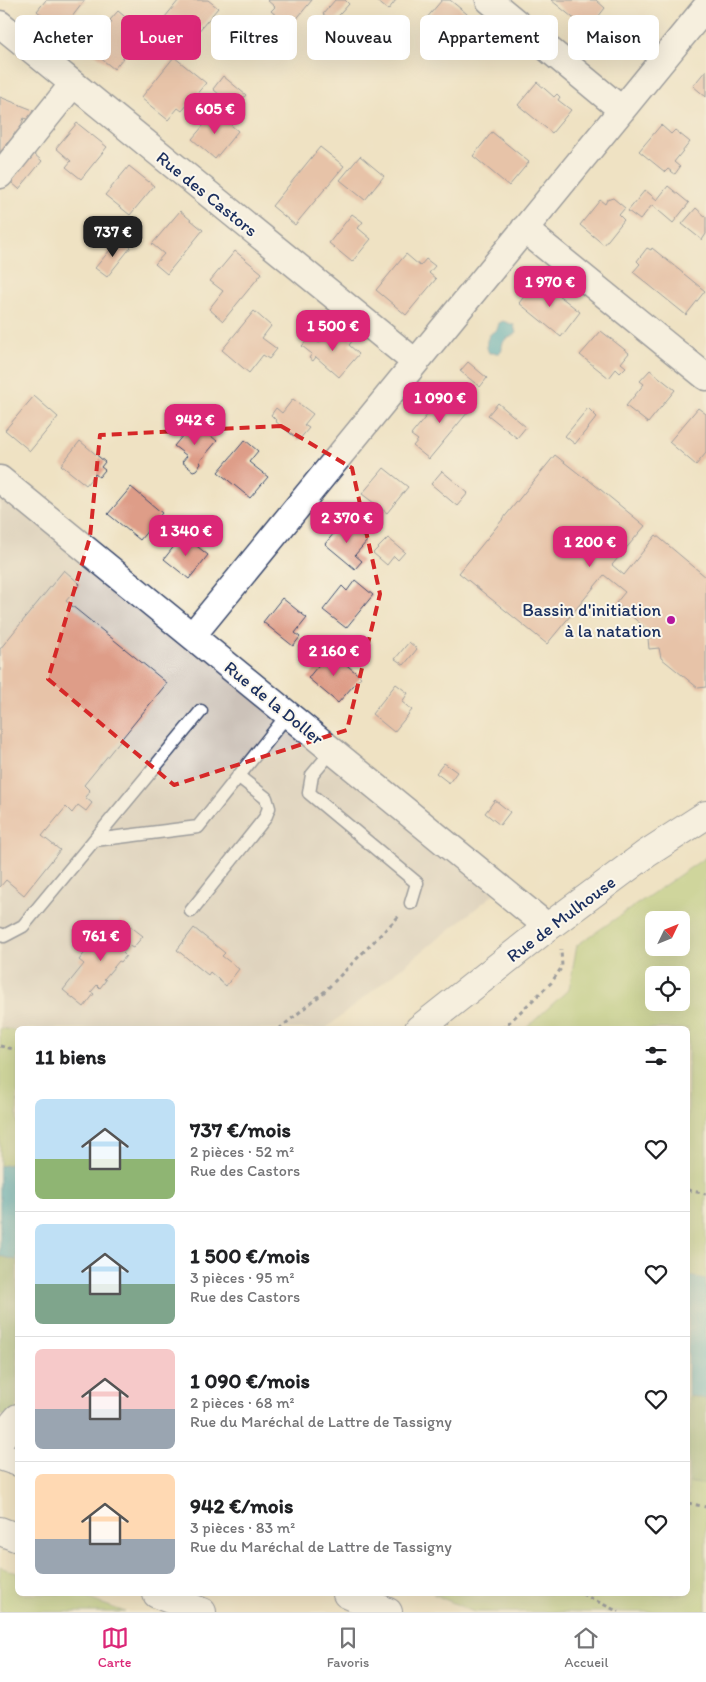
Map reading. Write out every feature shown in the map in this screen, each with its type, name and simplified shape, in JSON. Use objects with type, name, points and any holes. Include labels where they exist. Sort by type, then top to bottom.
[{"type":"main road","name":"Rue de Mulhouse","points":[[423,1026],[548,927],[646,854],[706,815]]},
{"type":"main road","points":[[0,1439],[15,1422]]},
{"type":"main road","points":[[0,1456],[15,1461]]},
{"type":"main road","points":[[0,1531],[15,1537]]},
{"type":"main road","points":[[161,1596],[202,1612]]},
{"type":"main road","points":[[352,1596],[388,1612]]},
{"type":"street","points":[[489,0],[622,110]]},
{"type":"street","points":[[192,636],[706,7]]},
{"type":"street","name":"Rue des Castors","points":[[0,24],[415,362]]},
{"type":"street","points":[[0,175],[73,84]]},
{"type":"street","points":[[524,229],[706,377]]},
{"type":"street","name":"Rue de la Doller","points":[[0,479],[548,927]]},
{"type":"lane","points":[[0,934],[4,936],[23,926],[201,711]]},
{"type":"lane","points":[[94,840],[198,827],[288,714]]},
{"type":"lane","points":[[332,750],[312,776],[309,793],[417,883],[411,903]]},
{"type":"lane","points":[[191,911],[265,818],[269,808],[266,798],[238,776]]},
{"type":"path","points":[[283,1026],[324,992],[411,903]]},
{"type":"path","points":[[505,1026],[551,983],[562,967],[561,950],[548,927]]},
{"type":"path","points":[[0,1046],[15,1049]]},
{"type":"path","points":[[690,1190],[706,1194]]},
{"type":"path","points":[[690,1503],[706,1507]]},
{"type":"path","points":[[586,1596],[619,1612]]},
{"type":"highlighted area","points":[[281,426],[352,468],[380,594],[347,730],[174,785],[48,679],[90,537],[100,435]]},
{"type":"shaded area","points":[[0,485],[494,894],[329,1026],[15,1026],[15,1031],[0,1028]]},
{"type":"green space","points":[[706,857],[706,1279],[690,1276],[690,1026],[528,1026],[569,989],[577,945]]},
{"type":"green space","points":[[0,1028],[15,1030],[15,1163],[0,1166]]},
{"type":"green space","points":[[0,1256],[15,1260],[15,1419],[0,1415]]},
{"type":"green space","points":[[690,1395],[706,1399],[706,1485],[690,1482]]},
{"type":"green space","points":[[690,1482],[706,1485],[706,1612],[474,1612],[438,1596],[690,1596]]},
{"type":"green space","points":[[0,1567],[15,1572],[15,1596],[81,1596],[125,1612],[0,1612]]},
{"type":"water","points":[[503,321],[514,325],[516,333],[504,341],[500,353],[489,353],[487,339],[497,330],[499,323]]},
{"type":"water","points":[[15,1164],[15,1260],[0,1256],[0,1166]]},
{"type":"water","points":[[690,1276],[706,1279],[706,1399],[690,1395]]},
{"type":"building","points":[[46,0],[85,0],[73,15],[42,15],[37,11]]},
{"type":"building","points":[[179,0],[208,0],[218,8],[201,28],[201,15],[167,15]]},
{"type":"building","points":[[267,0],[312,0],[297,18],[297,15],[276,15],[271,11],[275,7]]},
{"type":"building","points":[[335,0],[345,0],[349,4],[339,15],[323,14]]},
{"type":"building","points":[[376,0],[396,0],[388,10]]},
{"type":"building","points":[[442,0],[450,0],[468,15],[429,15]]},
{"type":"building","points":[[551,0],[596,0],[605,8],[600,15],[570,15]]},
{"type":"building","points":[[118,11],[123,15],[121,15],[121,60],[114,69],[103,60],[111,60],[111,19]]},
{"type":"building","points":[[172,60],[178,60],[206,83],[182,111],[178,108],[168,120],[141,98]]},
{"type":"building","points":[[706,70],[706,97],[693,86]]},
{"type":"building","points":[[223,76],[246,95],[235,108],[213,89]]},
{"type":"building","points":[[537,82],[554,97],[557,94],[560,97],[558,100],[571,110],[552,133],[518,105]]},
{"type":"building","points":[[0,97],[33,110],[29,120],[24,118],[18,134],[14,133],[11,143],[7,142],[0,159]]},
{"type":"building","points":[[215,112],[238,131],[215,159],[192,139]]},
{"type":"building","points":[[77,123],[107,147],[81,179],[66,167],[71,161],[56,148]]},
{"type":"building","points":[[661,125],[671,134],[675,130],[690,142],[674,162],[680,167],[675,174],[668,169],[665,172],[639,151]]},
{"type":"building","points":[[492,132],[529,162],[509,186],[473,156]]},
{"type":"building","points":[[320,147],[344,166],[295,225],[272,206]]},
{"type":"building","points":[[34,154],[42,161],[19,189],[11,182]]},
{"type":"building","points":[[360,156],[384,176],[365,200],[340,180]]},
{"type":"building","points":[[129,166],[154,186],[130,215],[105,195]]},
{"type":"building","points":[[668,186],[689,203],[673,223],[652,205],[640,220],[628,211],[645,190],[657,200]]},
{"type":"building","points":[[613,198],[625,208],[619,215],[624,220],[604,245],[580,225],[600,200],[605,204],[607,200]]},
{"type":"building","points":[[696,208],[706,217],[706,234],[702,240],[682,224]]},
{"type":"building","points":[[180,211],[203,230],[167,274],[155,264],[164,254],[152,244]]},
{"type":"building","points":[[352,214],[363,222],[358,228],[371,239],[352,262],[329,243]]},
{"type":"building","points":[[120,238],[131,247],[107,277],[95,268]]},
{"type":"building","points":[[647,248],[651,250],[652,248],[705,291],[686,315],[633,272],[640,264],[637,261]]},
{"type":"building","points":[[235,251],[262,273],[223,321],[209,309],[223,291],[210,281]]},
{"type":"building","points":[[406,254],[420,266],[426,259],[435,266],[429,273],[436,279],[406,315],[376,290]]},
{"type":"building","points":[[538,279],[580,312],[561,337],[519,303]]},
{"type":"building","points":[[254,311],[271,326],[262,338],[277,349],[269,359],[263,355],[249,373],[222,350]]},
{"type":"building","points":[[330,330],[340,339],[345,333],[353,340],[349,345],[359,354],[339,377],[316,357],[313,361],[309,358],[312,354],[302,346],[311,336],[319,343]]},
{"type":"building","points":[[601,331],[629,353],[621,363],[626,367],[620,373],[616,369],[609,378],[580,355]]},
{"type":"building","points":[[468,362],[487,378],[480,387],[460,371]]},
{"type":"building","points":[[650,370],[675,390],[648,423],[626,406],[644,384],[640,381]]},
{"type":"building","points":[[445,393],[453,399],[457,394],[471,406],[429,459],[413,446],[418,440],[411,435]]},
{"type":"building","points":[[34,396],[58,417],[30,451],[5,430]]},
{"type":"building","points":[[293,399],[313,414],[304,425],[309,428],[299,440],[275,421],[271,415],[276,408],[282,413]]},
{"type":"building","points":[[498,403],[526,427],[517,438],[488,415]]},
{"type":"building","points":[[588,408],[597,417],[575,444],[565,436]]},
{"type":"building","points":[[698,408],[706,414],[706,453],[696,465],[669,442]]},
{"type":"building","points":[[194,422],[217,441],[200,461],[201,464],[193,471],[182,462],[187,456],[174,446]]},
{"type":"building","points":[[245,440],[258,451],[249,462],[268,477],[250,498],[218,472]]},
{"type":"building","points":[[80,441],[105,462],[101,467],[105,470],[99,477],[95,474],[86,485],[61,465]]},
{"type":"building","points":[[555,455],[645,526],[612,565],[624,575],[656,535],[706,577],[706,687],[698,688],[661,658],[659,648],[649,649],[648,638],[656,637],[616,603],[625,592],[604,575],[547,644],[459,573]]},
{"type":"building","points":[[384,468],[408,487],[387,513],[362,494]]},
{"type":"building","points":[[442,471],[468,493],[457,506],[431,484]]},
{"type":"building","points":[[131,487],[162,513],[140,540],[108,514]]},
{"type":"building","points":[[344,521],[367,541],[355,555],[362,561],[355,569],[325,544]]},
{"type":"building","points":[[183,535],[208,555],[189,579],[164,559]]},
{"type":"building","points":[[388,538],[405,552],[398,560],[394,556],[387,565],[373,553]]},
{"type":"building","points":[[64,570],[80,584],[66,601],[167,683],[84,785],[90,791],[85,797],[92,803],[86,811],[78,805],[72,813],[66,807],[42,836],[60,850],[24,895],[6,880],[0,887],[0,649]]},
{"type":"building","points":[[355,580],[373,595],[346,628],[323,610],[342,586],[347,591]]},
{"type":"building","points":[[282,598],[307,618],[295,633],[300,637],[293,646],[263,622]]},
{"type":"building","points":[[409,642],[417,649],[404,665],[395,659]]},
{"type":"building","points":[[330,651],[361,677],[338,703],[308,678]]},
{"type":"building","points":[[396,684],[408,693],[402,702],[412,710],[394,732],[372,714]]},
{"type":"building","points":[[444,763],[457,772],[449,783],[436,773]]},
{"type":"building","points":[[495,800],[510,812],[500,825],[485,813]]},
{"type":"building","points":[[121,919],[143,936],[133,948],[129,946],[123,953],[126,956],[121,962],[119,961],[104,979],[106,980],[100,988],[97,985],[91,992],[94,994],[84,1007],[63,990],[84,964],[79,960],[95,940],[101,944]]},
{"type":"building","points":[[194,928],[225,953],[222,956],[239,969],[226,986],[210,972],[208,975],[177,950]]},
{"type":"place","name":"Bassin d'initiation à la natation","points":[[671,620]]}]
